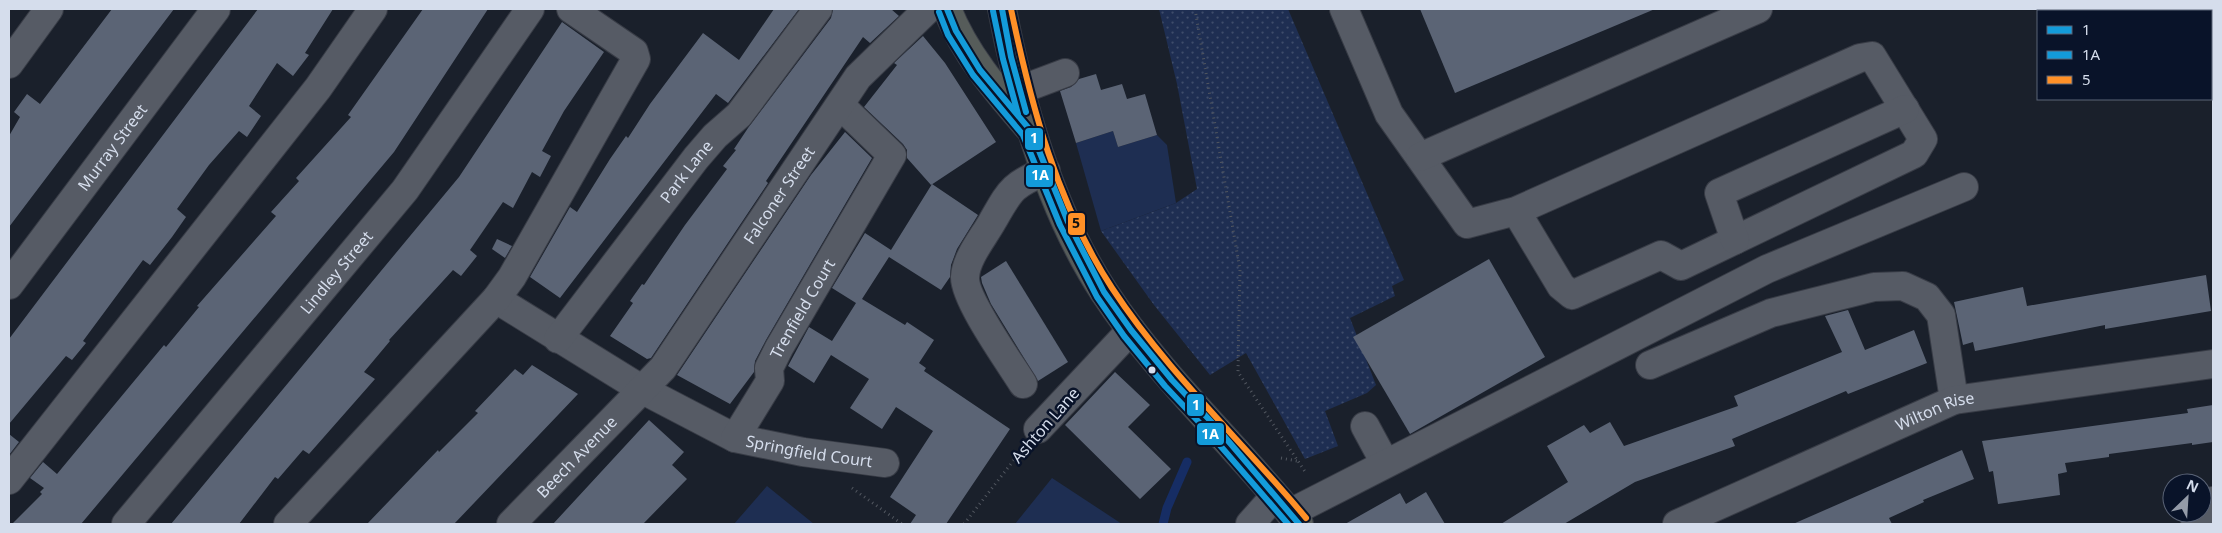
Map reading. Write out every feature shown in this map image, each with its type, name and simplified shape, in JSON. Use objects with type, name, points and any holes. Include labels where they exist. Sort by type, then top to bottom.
[{"type":"main road","points":[[947,9],[956,31],[980,70],[1032,131]]},
{"type":"main road","points":[[1002,9],[1011,57],[1032,131],[1046,171],[1080,250],[1104,292],[1131,330],[1172,380],[1218,429],[1288,511]]},
{"type":"street","points":[[9,64],[49,9]]},
{"type":"street","name":"Murray Street","points":[[9,285],[216,9]]},
{"type":"street","points":[[9,480],[318,88],[373,9]]},
{"type":"street","name":"Lindley Street","points":[[126,524],[405,190],[530,9]]},
{"type":"street","points":[[288,524],[496,299],[512,277],[636,59],[634,52],[571,9]]},
{"type":"street","name":"Park Lane","points":[[558,339],[696,158],[715,136],[739,116],[818,9]]},
{"type":"street","name":"Falconer Street","points":[[643,390],[663,368],[858,77],[928,9]]},
{"type":"street","points":[[1344,9],[1389,114],[1467,224],[1516,211],[1860,58],[1872,56],[1923,139],[1914,154],[1681,266],[1661,255],[1572,295],[1561,286],[1516,211]]},
{"type":"street","points":[[1420,157],[1758,9]]},
{"type":"street","points":[[1020,90],[1065,73]]},
{"type":"street","name":"Trenfield Court","points":[[735,438],[770,381],[770,368],[778,348],[892,155],[840,105]]},
{"type":"street","points":[[1735,240],[1719,193],[1904,109]]},
{"type":"street","points":[[1023,384],[968,294],[965,277],[968,264],[1009,193],[1020,182],[1046,171]]},
{"type":"street","points":[[1250,524],[1288,511],[1766,269],[1964,188]]},
{"type":"street","points":[[1650,365],[1771,313],[1874,287],[1903,286],[1927,297],[1940,315],[1954,400]]},
{"type":"street","points":[[496,299],[643,390],[735,438]]},
{"type":"street","name":"Ashton Lane","points":[[1038,429],[1131,330]]},
{"type":"street","name":"Wilton Rise","points":[[1677,524],[1954,400],[2213,364]]},
{"type":"street","name":"Beech Avenue","points":[[511,524],[643,390]]},
{"type":"street","points":[[1365,426],[1385,463]]},
{"type":"street","name":"Springfield Court","points":[[735,438],[803,452],[886,463]]},
{"type":"street","points":[[2195,524],[2213,501]]},
{"type":"path","points":[[1195,9],[1240,270],[1238,372],[1298,461]]},
{"type":"path","name":"Ashton Lane","points":[[964,524],[1038,429]]},
{"type":"shaded area","points":[[1159,9],[1288,9],[1404,280],[1392,286],[1395,296],[1350,318],[1376,385],[1367,393],[1325,411],[1338,446],[1305,459],[1246,353],[1210,375],[1154,305],[1101,231],[1176,203],[1197,189],[1177,84]]},
{"type":"shaded area","points":[[1113,131],[1118,147],[1157,135],[1167,145],[1176,203],[1101,231],[1076,143]]},
{"type":"shaded area","points":[[1052,478],[1122,524],[1015,524]]},
{"type":"shaded area","points":[[767,486],[814,524],[734,524]]},
{"type":"building","points":[[112,9],[174,9],[9,227],[9,136],[20,117],[14,112],[27,94],[40,104]]},
{"type":"building","points":[[258,9],[333,9],[305,53],[309,55],[293,76],[277,63],[249,106],[261,116],[247,137],[239,131],[209,165],[177,209],[186,217],[172,237],[150,265],[143,260],[83,341],[86,343],[72,360],[66,356],[9,424],[9,339]]},
{"type":"building","points":[[423,9],[488,9],[394,152],[81,524],[12,524],[42,494],[40,492],[44,488],[30,478],[43,462],[57,474],[164,345],[166,347],[199,307],[197,306],[276,216],[271,212],[299,181],[296,178],[351,117],[348,115]]},
{"type":"building","points":[[774,9],[799,9],[728,103],[716,94],[560,298],[530,277],[570,207],[577,212],[626,136],[628,138],[650,104],[703,33],[739,60]]},
{"type":"building","points":[[833,9],[891,9],[899,16],[870,43],[863,37],[766,181],[768,183],[651,358],[647,359],[610,336],[633,303],[630,301],[642,284],[644,285],[685,225],[727,169],[723,166],[736,150],[734,149],[748,128],[831,18]]},
{"type":"building","points":[[1420,9],[1655,9],[1455,93]]},
{"type":"building","points":[[562,22],[604,52],[564,111],[542,151],[551,156],[540,177],[532,172],[513,208],[503,202],[470,250],[477,256],[461,276],[453,270],[389,340],[364,372],[375,379],[309,454],[303,450],[278,479],[275,477],[239,524],[171,524],[459,177]]},
{"type":"building","points":[[923,36],[945,63],[996,142],[931,185],[907,158],[907,150],[903,144],[864,107],[897,65],[894,63]]},
{"type":"building","points":[[1096,74],[1101,90],[1122,84],[1127,99],[1145,94],[1157,135],[1118,147],[1113,131],[1076,143],[1060,91],[1071,87],[1079,79]]},
{"type":"building","points":[[845,132],[872,158],[766,340],[755,361],[754,372],[730,404],[677,375],[811,175]]},
{"type":"building","points":[[932,184],[978,215],[957,249],[951,265],[950,277],[941,290],[889,257],[862,299],[905,325],[907,322],[934,340],[919,363],[926,368],[924,371],[1010,429],[946,524],[910,524],[916,515],[890,497],[933,431],[896,407],[882,429],[850,408],[869,379],[831,355],[814,383],[788,366],[809,327],[832,341],[856,303],[832,288],[865,233],[891,250]]},
{"type":"building","points":[[497,239],[512,246],[505,258],[492,249]]},
{"type":"building","points":[[1489,259],[1545,357],[1410,434],[1353,337]]},
{"type":"building","points":[[1006,261],[1068,362],[1038,381],[991,304],[982,283],[981,277]]},
{"type":"building","points":[[2206,275],[2211,311],[2105,329],[2105,325],[1975,351],[1973,342],[1963,345],[1954,302],[2023,287],[2027,306]]},
{"type":"building","points":[[1848,310],[1865,350],[1914,330],[1927,363],[1848,394],[1846,391],[1732,439],[1735,446],[1635,482],[1564,524],[1501,524],[1568,482],[1547,446],[1584,425],[1590,433],[1610,422],[1624,446],[1738,406],[1734,396],[1842,352],[1825,316]]},
{"type":"building","points":[[532,365],[578,394],[454,524],[367,524],[438,450],[439,452],[478,413],[475,411],[515,369],[523,375]]},
{"type":"building","points":[[1115,372],[1150,405],[1128,427],[1171,469],[1140,499],[1065,425]]},
{"type":"building","points":[[2213,405],[2213,442],[2109,454],[2109,457],[2065,463],[2067,472],[2058,474],[2060,495],[1998,504],[1993,471],[1989,472],[1982,441],[2188,413],[2187,409]]},
{"type":"building","points":[[649,420],[684,452],[672,465],[687,479],[643,524],[553,524]]},
{"type":"building","points":[[9,434],[19,442],[9,455]]},
{"type":"building","points":[[1962,450],[1974,479],[1923,500],[1924,502],[1889,518],[1892,524],[1793,524]]},
{"type":"building","points":[[1426,492],[1445,524],[1345,524],[1400,493],[1406,504]]},
{"type":"waterway","points":[[1163,524],[1167,508],[1187,462]]},
{"type":"transit line","name":"1","points":[[947,9],[956,31],[980,70],[1031,131],[1068,222],[1104,292],[1131,330],[1172,380],[1218,429],[1299,524]]},
{"type":"transit line","name":"1","points":[[1002,9],[1011,57],[1026,112]]},
{"type":"transit line","name":"5","points":[[1011,9],[1027,81],[1048,153],[1061,188],[1093,256],[1112,288],[1157,349],[1306,518]]},
{"type":"transit line","name":"1A","points":[[993,11],[1003,59],[1018,114]]},
{"type":"transit line","name":"1A","points":[[939,12],[948,35],[973,75],[1023,135],[1060,225],[1097,297],[1124,336],[1165,386],[1211,435],[1288,524]]}]
